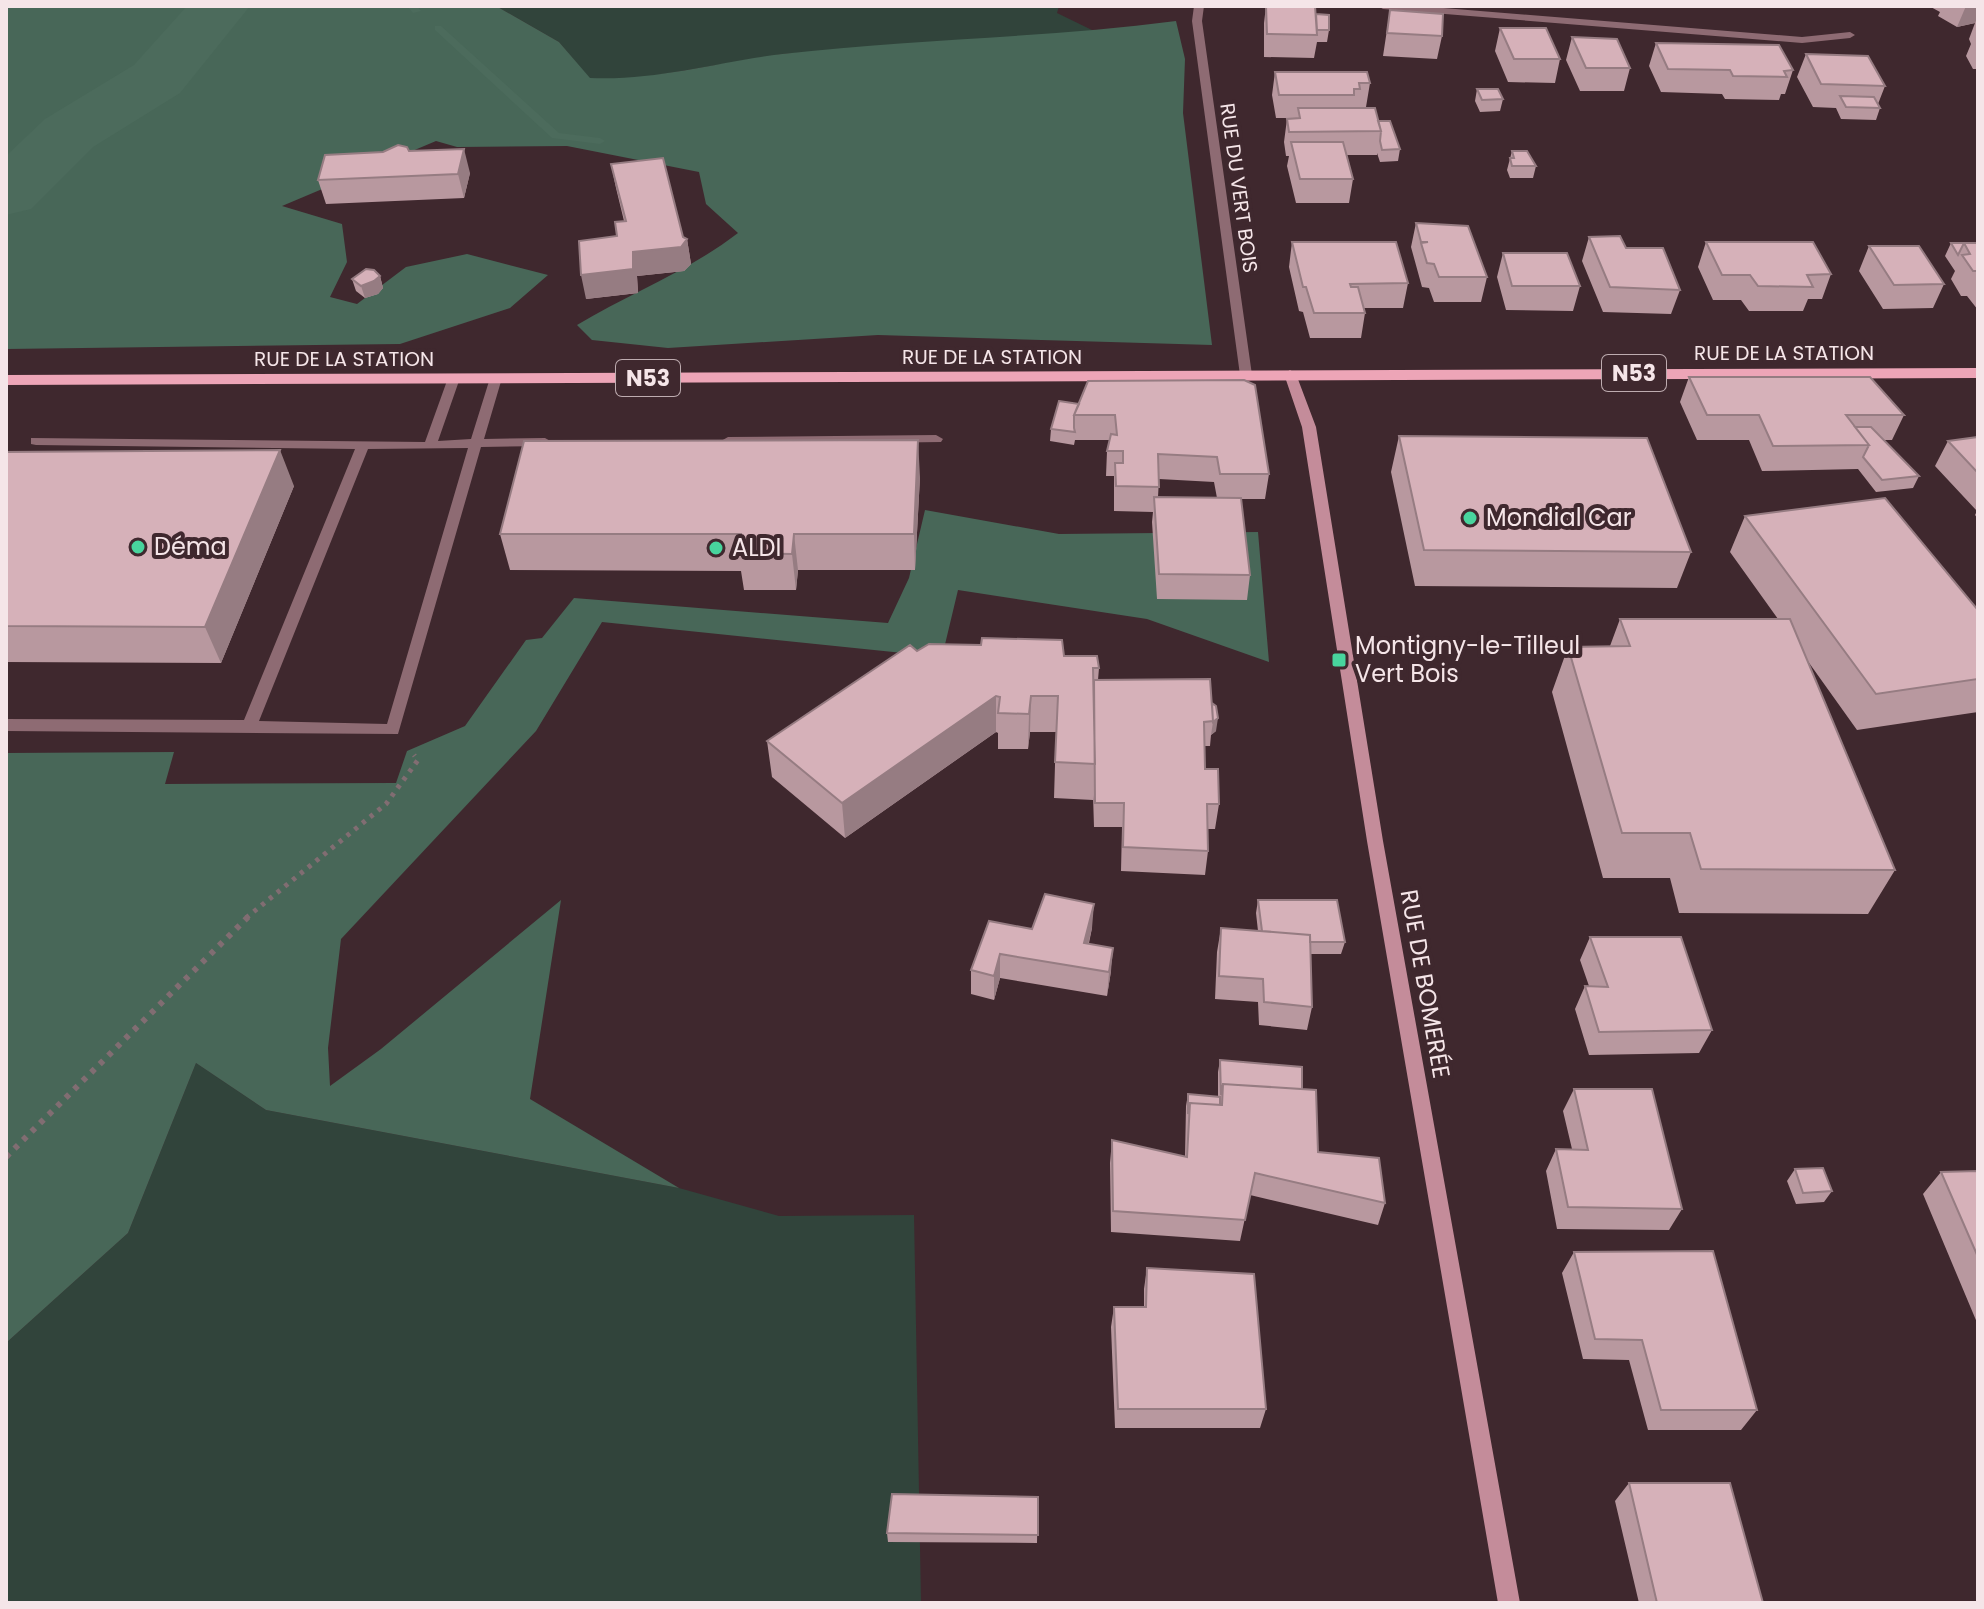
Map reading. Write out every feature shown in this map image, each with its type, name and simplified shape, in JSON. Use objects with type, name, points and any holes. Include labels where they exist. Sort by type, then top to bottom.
[{"type":"main road","name":"RUE DE LA STATION","points":[[6,380],[1978,373]]},
{"type":"main road","name":"RUE DE BOMERÉE","points":[[1290,374],[1309,427],[1378,856],[1509,1603]]},
{"type":"street","name":"RUE DU VERT BOIS","points":[[1199,6],[1197,21],[1246,375]]},
{"type":"street","points":[[1383,6],[1802,40],[1850,35]]},
{"type":"street","points":[[430,446],[454,378]]},
{"type":"street","points":[[6,725],[393,730],[496,378]]},
{"type":"street","points":[[714,441],[936,439]]},
{"type":"street","points":[[36,441],[430,446],[556,442]]},
{"type":"street","points":[[249,726],[363,445]]},
{"type":"path","points":[[6,1157],[243,921],[386,804],[418,760],[393,730]]},
{"type":"green space","points":[[6,6],[496,6],[559,42],[590,78],[638,77],[758,57],[831,49],[1176,21],[1185,59],[1183,113],[1212,345],[878,335],[668,348],[592,340],[577,325],[700,259],[738,233],[706,204],[699,172],[567,146],[457,147],[436,141],[282,206],[342,224],[347,262],[330,297],[357,304],[406,267],[467,254],[548,275],[510,308],[400,344],[6,349]]},
{"type":"green space","points":[[496,6],[1059,6],[1057,13],[1094,31],[782,54],[628,80],[590,79],[559,42]]},
{"type":"green space","points":[[925,510],[1059,534],[1258,532],[1269,662],[1147,619],[958,590],[942,657],[602,622],[536,731],[341,939],[328,1048],[330,1086],[381,1049],[561,900],[530,1099],[679,1188],[266,1110],[196,1063],[128,1233],[6,1343],[6,753],[174,752],[165,784],[396,783],[407,751],[465,726],[526,640],[542,638],[574,598],[888,623],[909,578]]},
{"type":"green space","points":[[196,1063],[266,1110],[679,1188],[779,1216],[914,1215],[921,1603],[6,1603],[6,1343],[128,1233]]},
{"type":"building","points":[[1266,6],[1315,6],[1317,35],[1267,34]]},
{"type":"building","points":[[1390,10],[1443,14],[1442,36],[1387,33]]},
{"type":"building","points":[[1316,14],[1329,15],[1329,30],[1317,30]]},
{"type":"building","points":[[1500,28],[1546,28],[1560,59],[1514,59]]},
{"type":"building","points":[[1572,37],[1617,39],[1630,68],[1586,68]]},
{"type":"building","points":[[1656,43],[1779,45],[1793,70],[1784,71],[1787,77],[1733,76],[1730,70],[1668,69]]},
{"type":"building","points":[[1806,54],[1868,56],[1885,86],[1821,84]]},
{"type":"building","points":[[1275,72],[1367,72],[1370,83],[1359,83],[1360,89],[1354,89],[1354,95],[1279,95]]},
{"type":"building","points":[[1477,89],[1498,89],[1503,99],[1482,100]]},
{"type":"building","points":[[1840,96],[1874,97],[1880,108],[1846,107]]},
{"type":"building","points":[[1298,108],[1375,108],[1381,131],[1289,132],[1287,119],[1300,118]]},
{"type":"building","points":[[1378,121],[1390,121],[1400,149],[1382,150]]},
{"type":"building","points":[[1291,142],[1343,142],[1353,179],[1300,179]]},
{"type":"building","points":[[398,145],[407,147],[409,151],[464,149],[458,174],[318,180],[325,155],[383,152]]},
{"type":"building","points":[[1512,151],[1527,151],[1536,166],[1512,166]]},
{"type":"building","points":[[663,158],[683,237],[687,239],[681,247],[633,252],[633,269],[581,275],[579,241],[617,236],[615,222],[626,221],[611,164]]},
{"type":"building","points":[[1416,223],[1468,226],[1487,277],[1439,277],[1434,264],[1427,263],[1421,243],[1428,242],[1421,242]]},
{"type":"building","points":[[1620,236],[1626,248],[1663,248],[1680,290],[1610,287],[1589,237]]},
{"type":"building","points":[[1292,242],[1396,242],[1408,283],[1350,284],[1351,287],[1358,287],[1365,313],[1314,313],[1306,287],[1303,287]]},
{"type":"building","points":[[1706,242],[1813,242],[1831,274],[1807,275],[1813,287],[1758,286],[1750,275],[1722,275]]},
{"type":"building","points":[[1951,243],[1964,243],[1958,255]]},
{"type":"building","points":[[1964,243],[1978,243],[1978,271],[1973,271],[1962,255],[1970,254]]},
{"type":"building","points":[[1869,246],[1919,246],[1944,284],[1894,285]]},
{"type":"building","points":[[1503,253],[1567,253],[1580,286],[1512,286]]},
{"type":"building","points":[[366,269],[374,270],[380,276],[361,286],[352,279]]},
{"type":"building","points":[[1689,377],[1870,377],[1904,415],[1846,415],[1869,445],[1773,446],[1759,415],[1707,415]]},
{"type":"building","points":[[1244,380],[1255,385],[1269,474],[1220,474],[1217,457],[1158,454],[1159,487],[1116,486],[1115,463],[1123,463],[1123,451],[1107,451],[1111,434],[1117,435],[1115,415],[1074,415],[1088,381]]},
{"type":"building","points":[[1059,401],[1079,404],[1074,415],[1075,432],[1051,429]]},
{"type":"building","points":[[1855,427],[1871,427],[1919,476],[1882,480],[1863,457],[1869,445]]},
{"type":"building","points":[[1399,436],[1647,438],[1691,552],[1424,550]]},
{"type":"building","points":[[1978,437],[1978,473],[1948,441]]},
{"type":"building","points":[[918,440],[914,534],[794,534],[792,554],[739,553],[741,534],[500,534],[524,441]]},
{"type":"building","name":"Déma","points":[[280,450],[205,627],[6,626],[6,452]]},
{"type":"building","points":[[1154,497],[1241,498],[1250,575],[1159,574]]},
{"type":"building","points":[[1885,498],[1978,610],[1978,679],[1876,694],[1745,516]]},
{"type":"building","points":[[1620,619],[1790,619],[1895,870],[1701,869],[1690,833],[1622,833],[1568,647],[1630,646]]},
{"type":"building","points":[[982,638],[1062,640],[1064,656],[1097,656],[1099,668],[1093,668],[1095,764],[1055,762],[1058,696],[1031,696],[1029,714],[998,713],[1000,697],[996,696],[842,803],[767,741],[910,645],[917,651],[929,644],[981,645]]},
{"type":"building","points":[[1210,679],[1213,721],[1204,722],[1205,769],[1218,769],[1219,804],[1207,804],[1208,851],[1123,847],[1124,803],[1095,803],[1094,680]]},
{"type":"building","points":[[1212,703],[1216,706],[1218,718],[1213,722]]},
{"type":"building","points":[[1045,894],[1094,904],[1084,943],[1113,948],[1109,972],[1000,954],[994,976],[971,970],[989,921],[1032,929]]},
{"type":"building","points":[[1258,900],[1337,900],[1345,942],[1310,942],[1310,935],[1262,931]]},
{"type":"building","points":[[1221,928],[1310,935],[1312,1007],[1264,1002],[1263,979],[1219,976]]},
{"type":"building","points":[[1590,937],[1681,937],[1712,1030],[1599,1032],[1585,986],[1608,987]]},
{"type":"building","points":[[1220,1060],[1302,1067],[1302,1089],[1223,1084],[1221,1095]]},
{"type":"building","points":[[1223,1084],[1316,1090],[1318,1152],[1379,1158],[1385,1203],[1255,1173],[1245,1220],[1113,1211],[1112,1140],[1187,1157],[1190,1103],[1222,1105]]},
{"type":"building","points":[[1574,1089],[1652,1089],[1682,1209],[1568,1207],[1556,1149],[1588,1150]]},
{"type":"building","points":[[1188,1094],[1220,1097],[1220,1105],[1190,1103],[1188,1114]]},
{"type":"building","points":[[1823,1168],[1832,1191],[1803,1193],[1795,1169]]},
{"type":"building","points":[[1978,1171],[1978,1257],[1941,1172]]},
{"type":"building","points":[[1713,1251],[1757,1410],[1661,1410],[1642,1340],[1595,1339],[1574,1252]]},
{"type":"building","points":[[1147,1268],[1254,1274],[1266,1409],[1118,1409],[1114,1307],[1146,1307]]},
{"type":"building","points":[[1629,1483],[1730,1483],[1763,1603],[1657,1603]]},
{"type":"building","points":[[892,1494],[1038,1497],[1038,1535],[887,1533]]},
{"type":"waterway","points":[[6,194],[69,133],[157,79],[220,6]]},
{"type":"waterway","points":[[412,6],[416,11]]},
{"type":"waterway","points":[[438,28],[556,136],[600,141]]},
{"type":"place","name":"Mondial Car","points":[[1470,518]]},
{"type":"place","name":"Déma","points":[[138,547]]},
{"type":"place","name":"ALDI","points":[[716,548]]},
{"type":"place","name":"Montigny-le-Tilleul Vert Bois","points":[[1339,660]]}]
